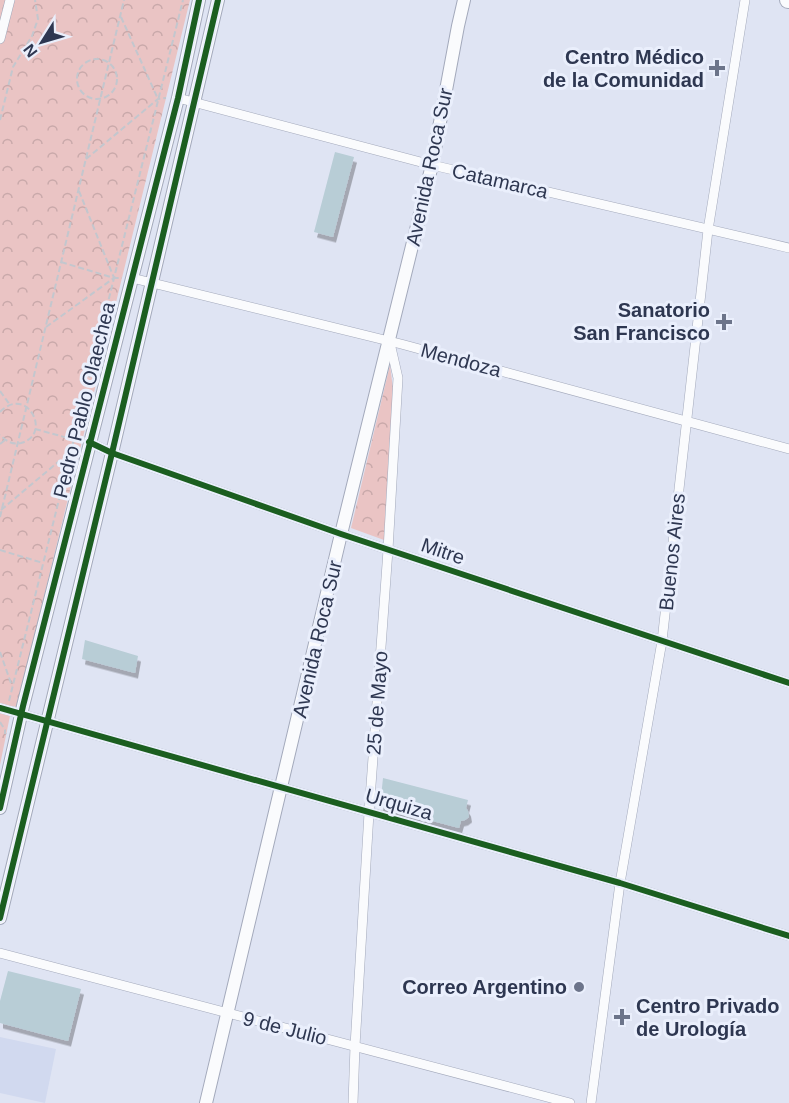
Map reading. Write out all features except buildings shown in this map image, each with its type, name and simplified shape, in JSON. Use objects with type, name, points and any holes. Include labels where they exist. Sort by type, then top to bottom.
[{"type":"street","points":[[0,39],[10,0]]},
{"type":"street","name":"Pedro Pablo Olaechea","points":[[0,808],[21,714],[200,0]]},
{"type":"street","name":"Pedro Pablo Olaechea","points":[[0,918],[49,722],[218,0]]},
{"type":"street","name":"Avenida Roca Sur","points":[[206,1103],[341,534],[432,165],[464,0]]},
{"type":"street","name":"Buenos Aires","points":[[591,1103],[620,883],[662,642],[708,230],[746,0]]},
{"type":"street","name":"Catamarca","points":[[177,98],[432,165],[789,248]]},
{"type":"street","name":"Mendoza","points":[[132,278],[389,341],[789,449]]},
{"type":"street","name":"25 de Mayo","points":[[353,1103],[369,813],[398,378],[389,341]]},
{"type":"street","name":"Mitre","points":[[89,442],[112,453],[341,534],[789,683]]},
{"type":"street","name":"Urquiza","points":[[3,708],[620,883],[789,936]]},
{"type":"street","name":"9 de Julio","points":[[0,952],[570,1103]]},
{"type":"path","points":[[0,120],[13,67],[32,36],[38,19],[35,0]]},
{"type":"path","points":[[0,517],[124,0]]},
{"type":"path","points":[[2,724],[3,708],[12,686],[183,0]]},
{"type":"path","points":[[120,16],[158,99]]},
{"type":"path","points":[[90,60],[103,60],[109,63],[116,72],[116,84],[111,94],[100,99],[87,96],[82,92],[77,81],[84,63],[90,60]]},
{"type":"path","points":[[86,159],[158,99]]},
{"type":"path","points":[[79,189],[114,278]]},
{"type":"path","points":[[61,262],[114,278]]},
{"type":"path","points":[[45,328],[114,278]]},
{"type":"path","points":[[0,391],[10,405]]},
{"type":"path","points":[[0,412],[16,404],[26,407],[36,422],[29,439],[18,443],[11,443],[0,435]]},
{"type":"path","points":[[35,429],[89,442]]},
{"type":"path","points":[[0,444],[5,440]]},
{"type":"path","points":[[2,510],[71,451]]},
{"type":"path","points":[[0,550],[43,563]]},
{"type":"path","points":[[0,652],[12,686]]},
{"type":"shaded area","points":[[0,1037],[56,1049],[45,1103],[0,1093]]},
{"type":"green space","points":[[0,0],[190,0],[17,707],[12,706],[0,765]]},
{"type":"green space","points":[[390,365],[393,389],[384,540],[351,528]]},
{"type":"cycle path","points":[[0,808],[23,706],[178,98],[199,0]]},
{"type":"cycle path","points":[[0,918],[218,0]]},
{"type":"cycle path","points":[[89,442],[112,453],[341,534],[789,683]]},
{"type":"cycle path","points":[[0,708],[620,883],[789,936]]},
{"type":"place","name":"Centro Médico de la Comunidad","points":[[717,68]]},
{"type":"place","name":"Sanatorio San Francisco","points":[[724,322]]},
{"type":"place","name":"Correo Argentino","points":[[579,987]]},
{"type":"place","name":"Centro Privado de Urología","points":[[622,1017]]}]
